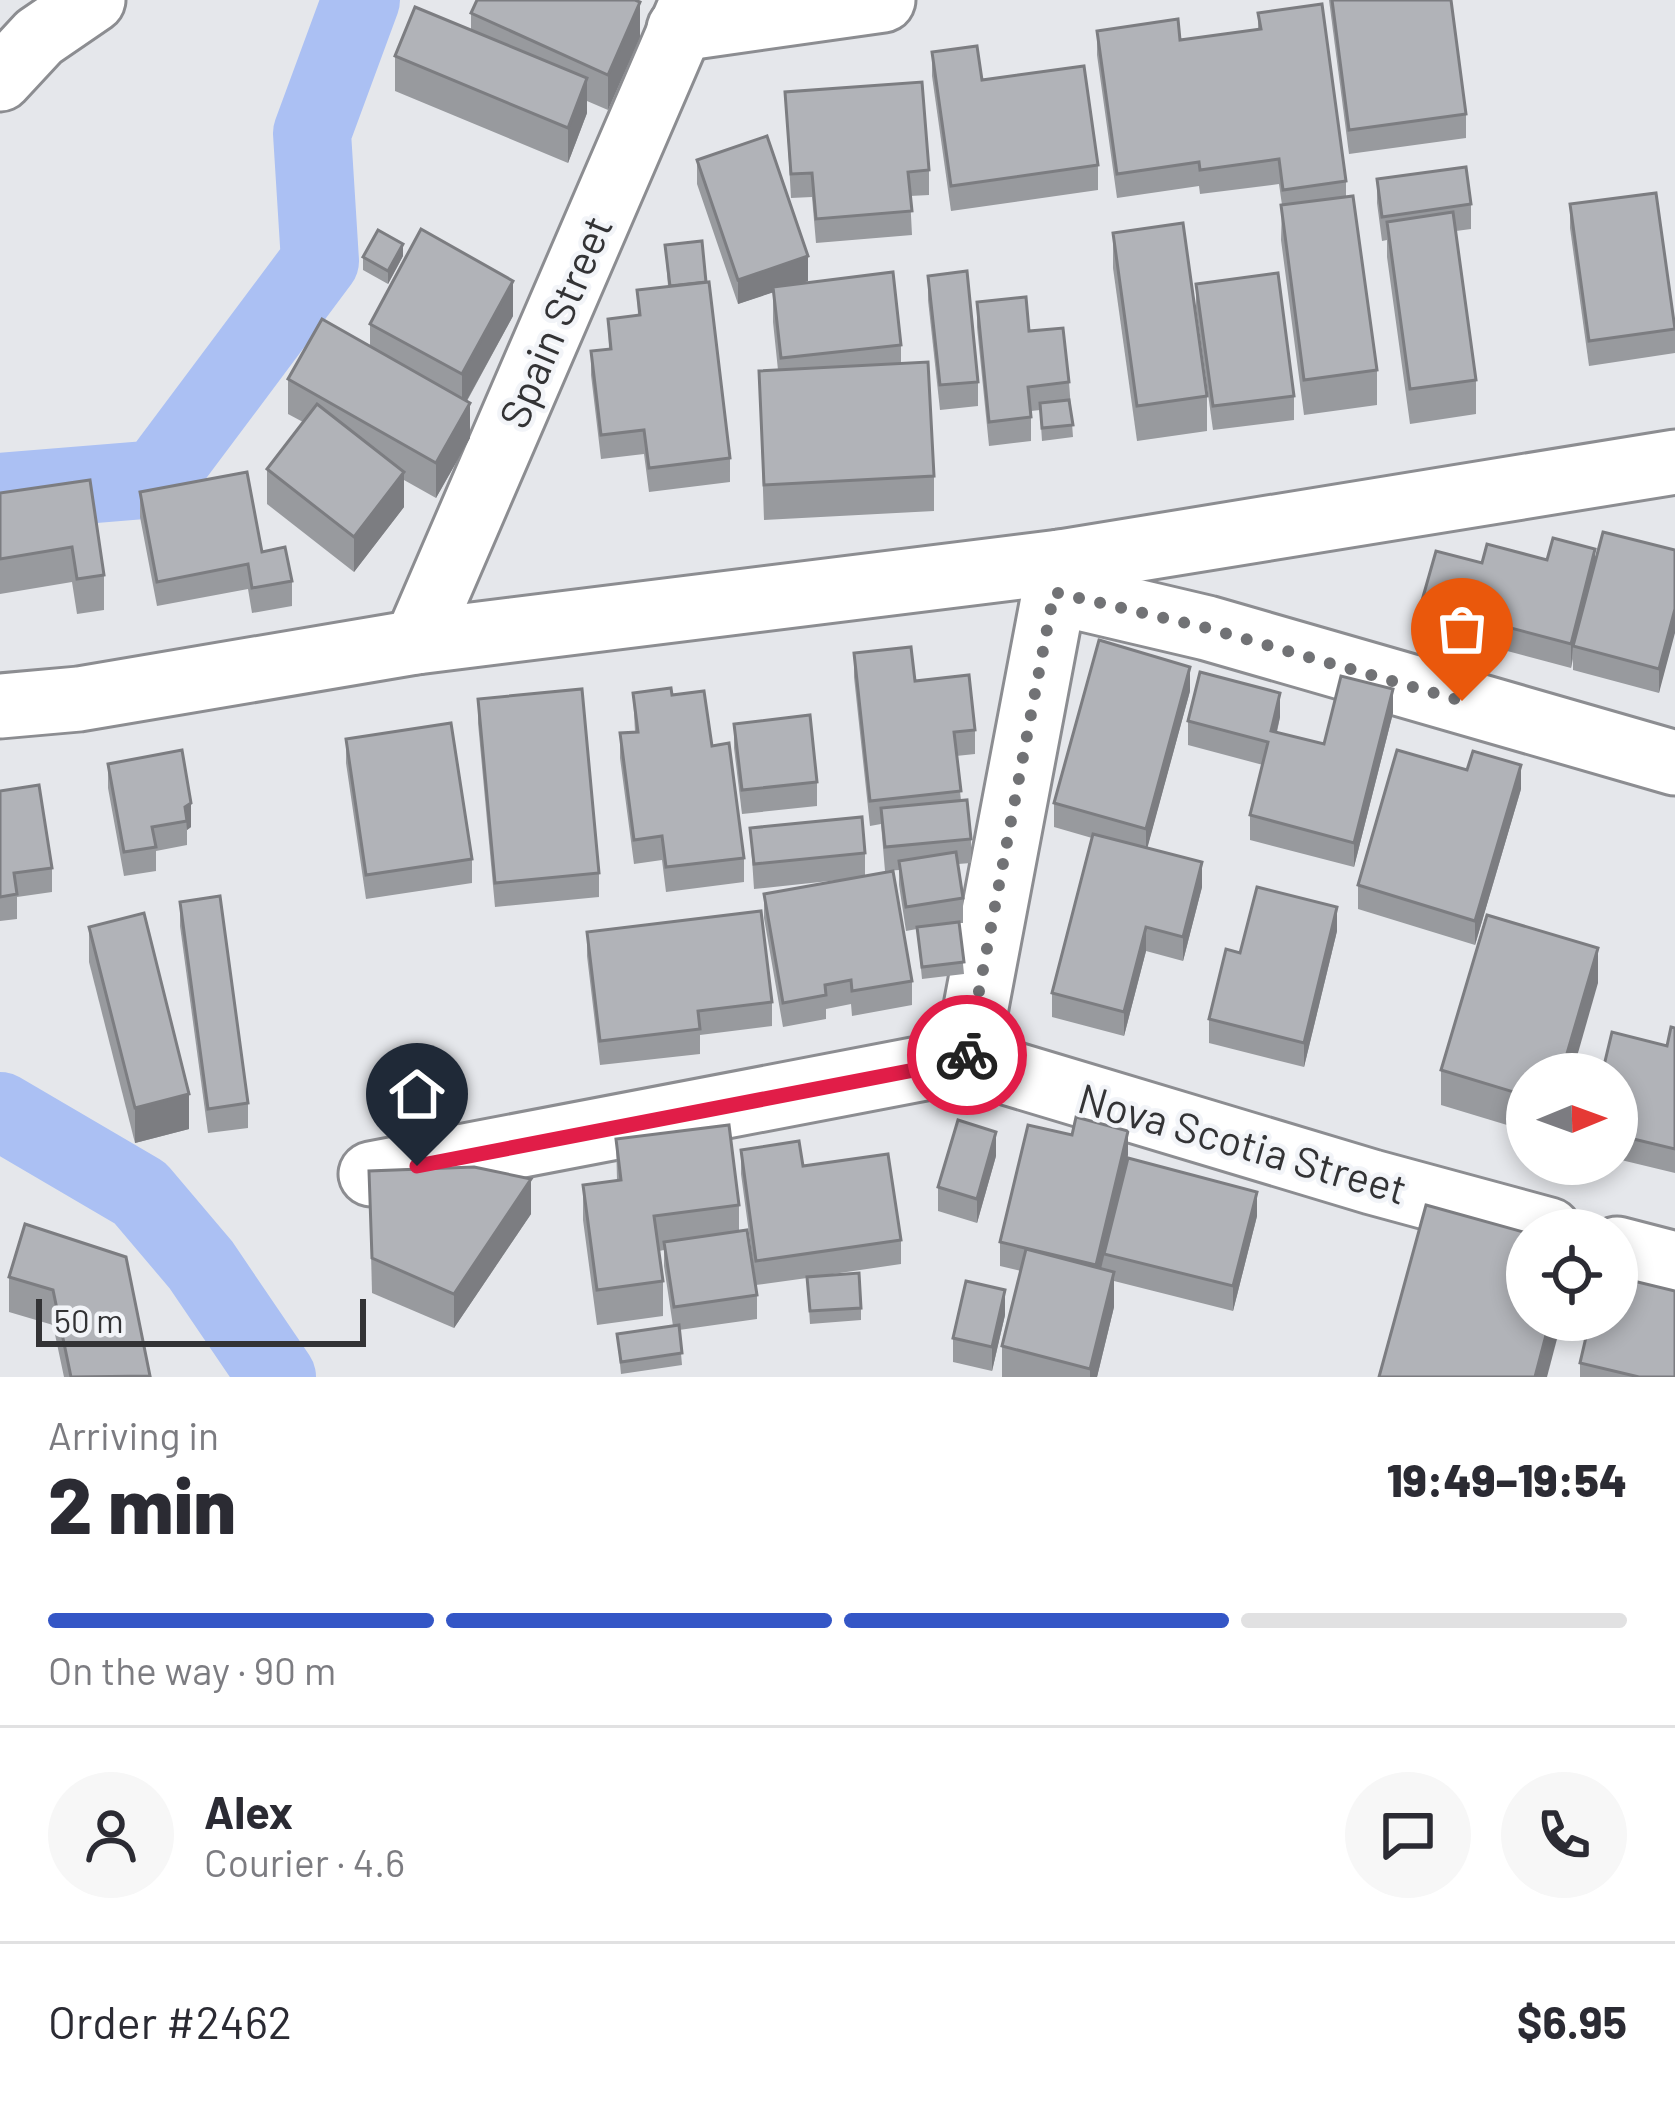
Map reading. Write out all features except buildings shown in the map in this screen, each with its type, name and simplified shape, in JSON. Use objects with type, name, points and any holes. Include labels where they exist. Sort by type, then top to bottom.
[{"type":"street","points":[[0,79],[39,37],[93,0]]},
{"type":"street","points":[[686,14],[883,0]]},
{"type":"street","name":"Spain Street","points":[[416,642],[686,14]]},
{"type":"street","points":[[0,706],[79,699],[416,642],[1057,577],[1675,462]]},
{"type":"street","points":[[1057,577],[1207,628],[1675,763]]},
{"type":"street","points":[[966,1060],[1057,577]]},
{"type":"street","name":"Nova Scotia Street","points":[[371,1174],[966,1060],[1506,1217]]},
{"type":"street","points":[[1638,1254],[1675,1264]]},
{"type":"waterway","points":[[0,492],[157,479],[320,261],[312,133],[361,0]]},
{"type":"waterway","points":[[0,1111],[140,1193],[201,1265],[277,1377]]},
{"type":"way so far","points":[[967,1055],[1054,592],[1207,628],[1462,701]]},
{"type":"route","points":[[417,1166],[966,1060],[967,1055]]}]
